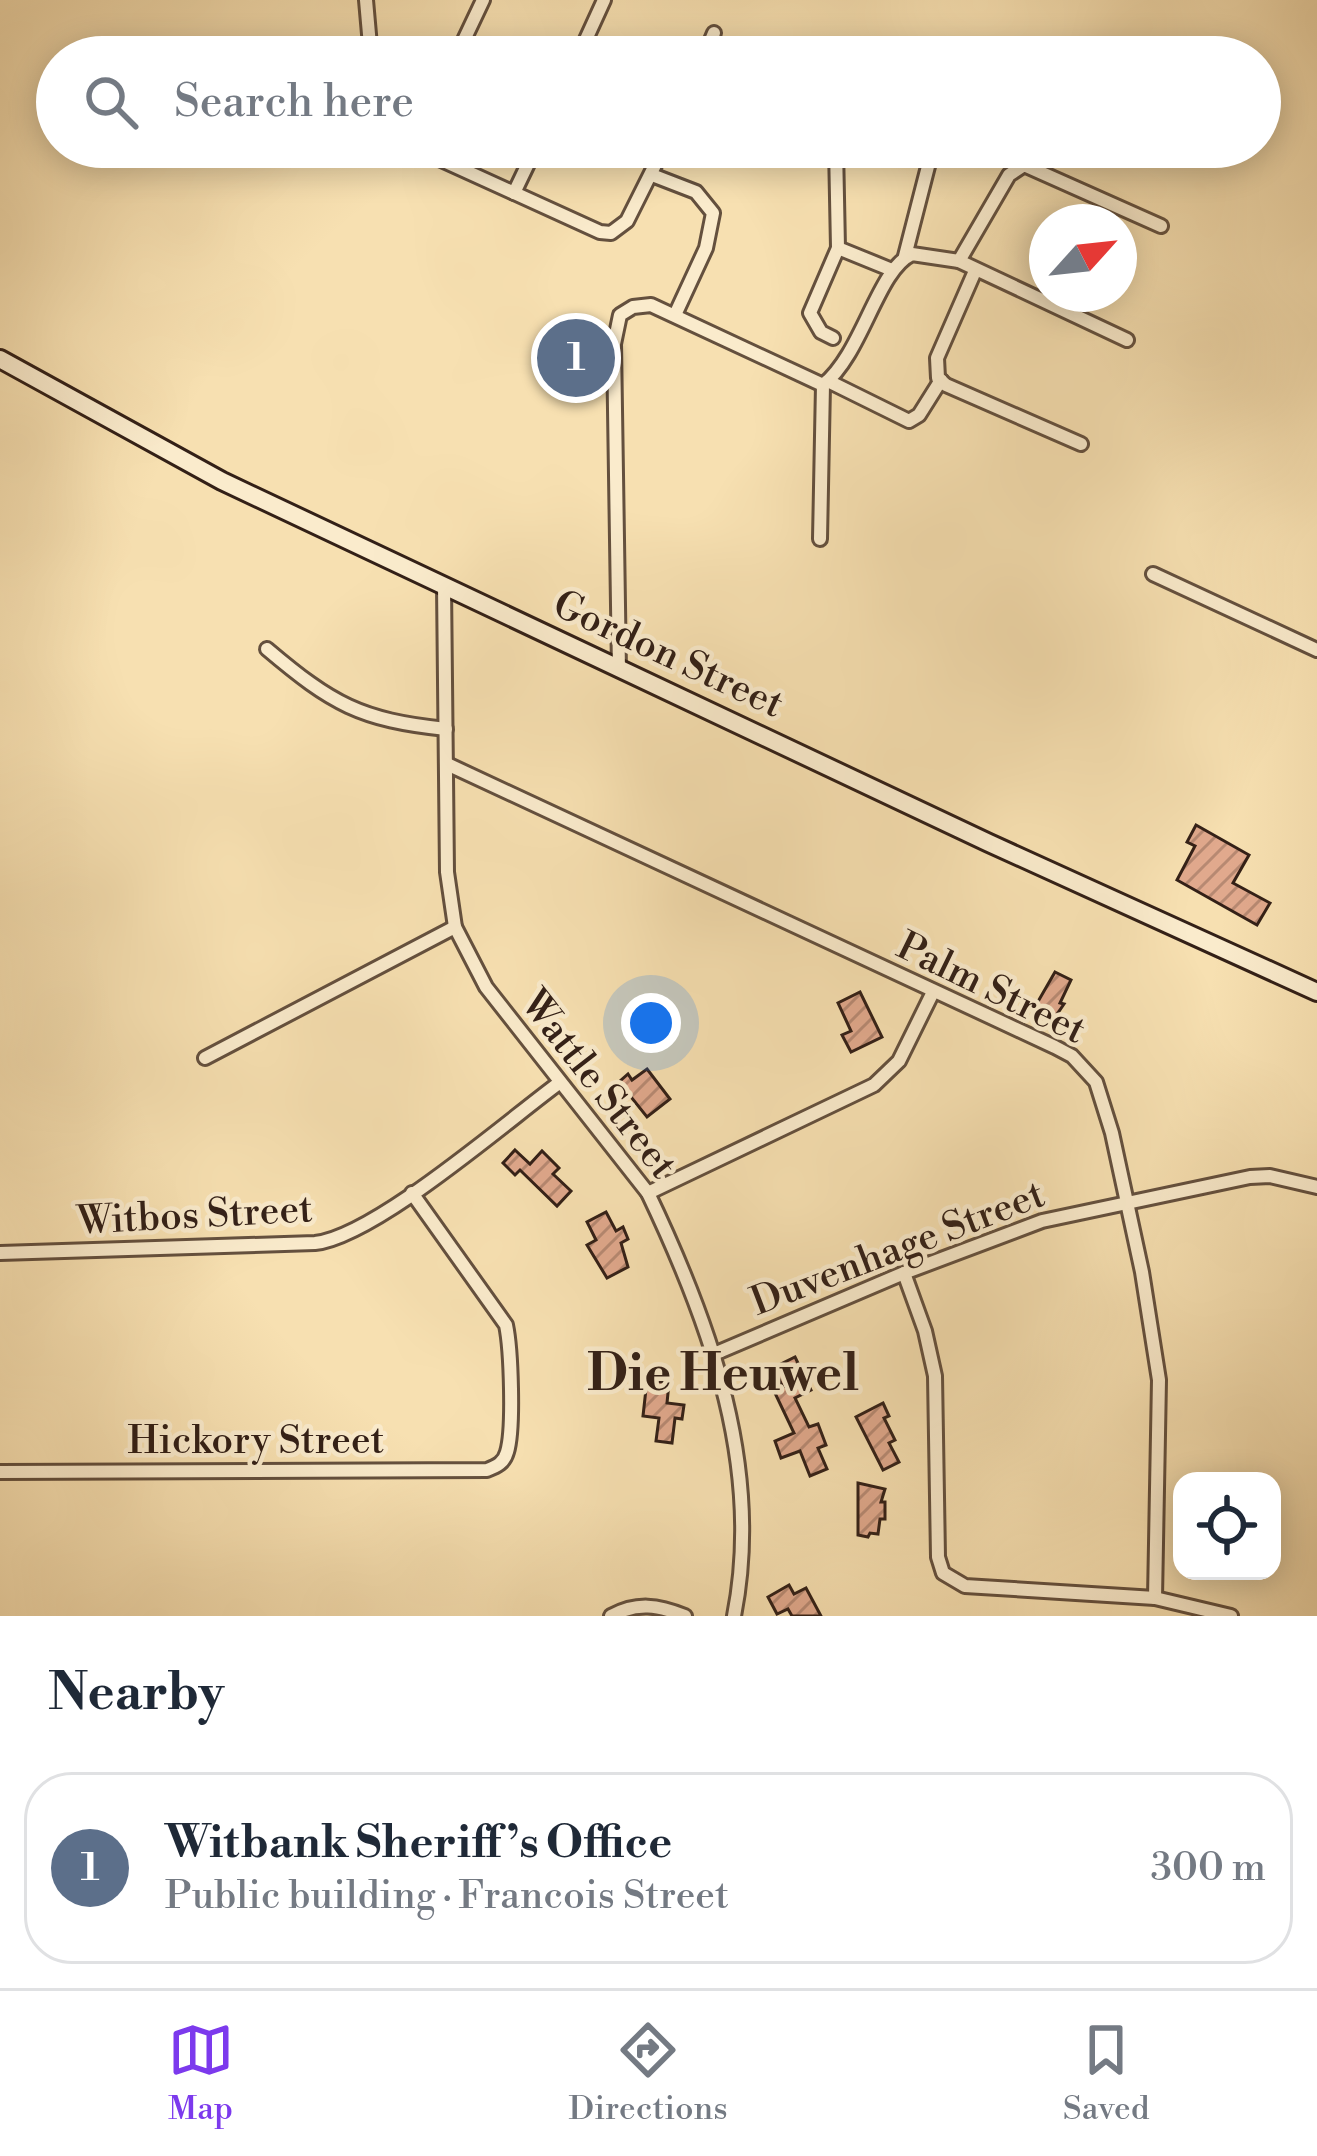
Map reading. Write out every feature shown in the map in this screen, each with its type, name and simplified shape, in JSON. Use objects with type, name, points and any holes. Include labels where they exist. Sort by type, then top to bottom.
[{"type":"street","points":[[366,0],[369,36]]},
{"type":"street","points":[[466,36],[483,0]]},
{"type":"street","points":[[588,36],[604,0]]},
{"type":"street","points":[[458,168],[611,233],[627,221],[655,168]]},
{"type":"street","points":[[514,194],[526,168]]},
{"type":"street","points":[[833,338],[821,332],[810,313],[838,248],[836,168]]},
{"type":"street","points":[[820,539],[825,383],[853,353],[892,270],[905,256],[928,168]]},
{"type":"street","points":[[959,261],[1009,175],[1020,168]]},
{"type":"street","points":[[1031,168],[1161,226]]},
{"type":"street","points":[[652,176],[697,192],[713,213],[706,248],[675,315]]},
{"type":"street","points":[[838,248],[892,270]]},
{"type":"street","points":[[905,256],[928,254],[959,261],[1127,340]]},
{"type":"street","points":[[619,670],[614,344],[617,323],[625,310],[651,305],[909,421],[919,416],[940,380],[937,358],[975,271]]},
{"type":"street","name":"Gordon Street","points":[[0,359],[222,481],[1317,992]]},
{"type":"street","points":[[940,380],[1081,444]]},
{"type":"street","points":[[1153,574],[1317,650]]},
{"type":"street","name":"Wattle Street","points":[[444,586],[447,872],[454,927],[486,987],[648,1193],[714,1354],[737,1444],[745,1519],[743,1569],[734,1616]]},
{"type":"street","points":[[267,649],[336,702],[395,724],[446,729]]},
{"type":"street","name":"Palm Street","points":[[447,764],[1054,1047],[1096,1082],[1127,1201],[1159,1380],[1155,1598]]},
{"type":"street","points":[[205,1058],[454,927]]},
{"type":"street","points":[[648,1193],[874,1084],[899,1061],[933,992]]},
{"type":"street","name":"Witbos Street","points":[[0,1253],[326,1242],[362,1228],[559,1083]]},
{"type":"street","name":"Duvenhage Street","points":[[714,1354],[904,1273],[1042,1221],[1250,1177],[1317,1187]]},
{"type":"street","name":"Hickory Street","points":[[0,1472],[487,1470],[506,1456],[506,1324],[412,1193]]},
{"type":"street","points":[[904,1273],[925,1331],[934,1376],[941,1569],[965,1586],[1155,1598],[1231,1616]]},
{"type":"street","points":[[611,1616],[649,1604],[686,1616]]},
{"type":"building","points":[[1196,825],[1249,855],[1233,883],[1270,903],[1257,925],[1177,880],[1195,846],[1187,842]]},
{"type":"building","points":[[1055,972],[1071,980],[1060,1003],[1064,1004],[1049,1026],[1034,1019],[1040,1006],[1036,1005]]},
{"type":"building","points":[[860,992],[882,1037],[851,1052],[842,1035],[851,1031],[838,1003]]},
{"type":"building","points":[[647,1069],[670,1099],[647,1117],[619,1082],[628,1074],[632,1080]]},
{"type":"building","points":[[515,1150],[530,1164],[542,1151],[559,1168],[553,1174],[571,1191],[557,1206],[520,1170],[515,1175],[503,1163]]},
{"type":"building","points":[[606,1212],[616,1231],[623,1227],[628,1239],[621,1243],[628,1267],[607,1278],[587,1245],[596,1240],[587,1222]]},
{"type":"building","points":[[795,1357],[811,1390],[795,1398],[809,1427],[818,1424],[826,1445],[818,1448],[827,1469],[810,1476],[800,1451],[781,1458],[775,1441],[794,1433],[774,1391],[783,1387],[773,1368]]},
{"type":"building","points":[[647,1380],[669,1383],[667,1403],[684,1405],[682,1419],[675,1418],[672,1443],[656,1441],[659,1418],[643,1416]]},
{"type":"building","points":[[883,1403],[889,1416],[884,1418],[895,1440],[889,1443],[899,1462],[883,1470],[856,1417]]},
{"type":"building","points":[[858,1483],[885,1489],[881,1502],[885,1502],[885,1519],[880,1519],[878,1534],[868,1537],[858,1535]]},
{"type":"building","points":[[789,1585],[794,1594],[806,1588],[821,1616],[792,1616],[788,1609],[777,1614],[768,1597]]},
{"type":"place","name":"Witbank Sheriff’s Office","points":[[576,358]]},
{"type":"district","name":"Die Heuwel","points":[[723,1375]]}]
